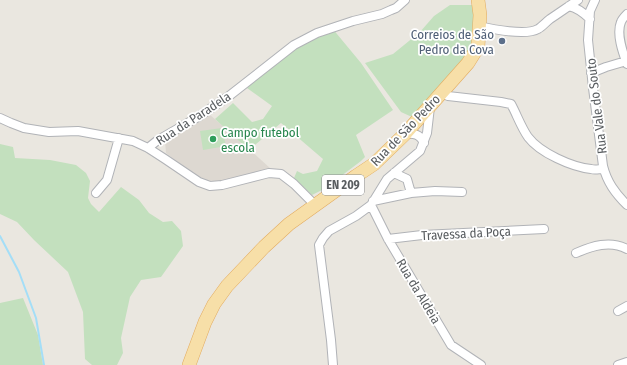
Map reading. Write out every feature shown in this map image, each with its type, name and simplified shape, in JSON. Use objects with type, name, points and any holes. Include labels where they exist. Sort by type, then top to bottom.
[{"type":"main road","name":"Rua de São Pedro","points":[[189,365],[205,322],[214,304],[227,286],[264,247],[289,224],[374,164],[405,134],[468,64],[478,47],[480,15],[478,0]]},
{"type":"street","name":"Rua da Paradela","points":[[315,205],[294,184],[281,174],[269,173],[222,185],[210,186],[199,182],[148,148],[158,140],[198,117],[229,96],[294,45],[316,33],[396,8],[405,0]]},
{"type":"street","points":[[479,26],[514,32],[537,30],[548,20],[578,0]]},
{"type":"street","name":"Rua Vale do Souto","points":[[595,0],[590,11],[588,40],[603,169],[606,178],[627,205]]},
{"type":"street","points":[[569,6],[574,7],[590,19]]},
{"type":"street","points":[[591,73],[606,66],[626,63],[620,40],[620,31],[621,22],[627,14]]},
{"type":"street","points":[[441,93],[448,96],[511,104],[519,122],[529,138],[544,151],[559,160],[573,165],[592,170],[603,169]]},
{"type":"street","points":[[333,365],[319,245],[329,231],[356,216],[372,203],[387,179],[420,151],[427,132],[430,105]]},
{"type":"street","points":[[0,118],[24,128],[49,132],[78,131],[133,141],[148,148]]},
{"type":"street","points":[[405,134],[413,133],[420,136],[424,142]]},
{"type":"street","points":[[96,193],[107,180],[118,138]]},
{"type":"street","points":[[394,174],[407,179],[411,193]]},
{"type":"street","points":[[372,203],[411,193],[435,191],[462,192]]},
{"type":"street","name":"Rua da Aldeia","points":[[372,203],[388,239],[451,345],[481,365]]},
{"type":"street","name":"Travessa da Poça","points":[[388,239],[422,235],[544,229]]},
{"type":"street","points":[[576,253],[589,247],[601,244],[614,244],[627,249]]},
{"type":"street","points":[[618,311],[627,306]]},
{"type":"street","points":[[618,365],[627,362]]},
{"type":"shaded area","points":[[209,114],[271,169],[226,181],[213,181],[200,179],[166,153],[165,141]]},
{"type":"green space","points":[[450,5],[474,5],[475,31],[468,53],[412,117],[401,112],[365,63],[393,54],[420,32],[434,16]]},
{"type":"green space","points":[[332,28],[361,63],[393,110],[356,135],[365,157],[324,189],[312,195],[294,178],[297,171],[303,174],[317,171],[323,159],[281,123],[249,150],[215,119],[233,103],[252,122],[263,119],[272,106],[247,88],[294,45]]},
{"type":"green space","name":"Campo futebol escola","points":[[222,128],[226,146],[203,150],[200,131]]},
{"type":"green space","points":[[0,144],[13,147],[15,158],[50,160],[76,165],[86,173],[90,181],[88,198],[91,204],[99,212],[121,187],[139,200],[149,213],[163,222],[172,221],[181,231],[183,246],[161,277],[141,280],[130,297],[121,338],[123,353],[117,365],[92,365],[85,359],[83,312],[68,272],[17,222],[0,214]]},
{"type":"green space","points":[[23,298],[38,335],[43,365],[0,365],[0,303]]},
{"type":"waterway","points":[[0,236],[19,272],[36,318],[44,365]]},
{"type":"place","name":"Correios de São Pedro da Cova","points":[[502,41]]},
{"type":"place","name":"Campo futebol escola","points":[[213,139]]}]
